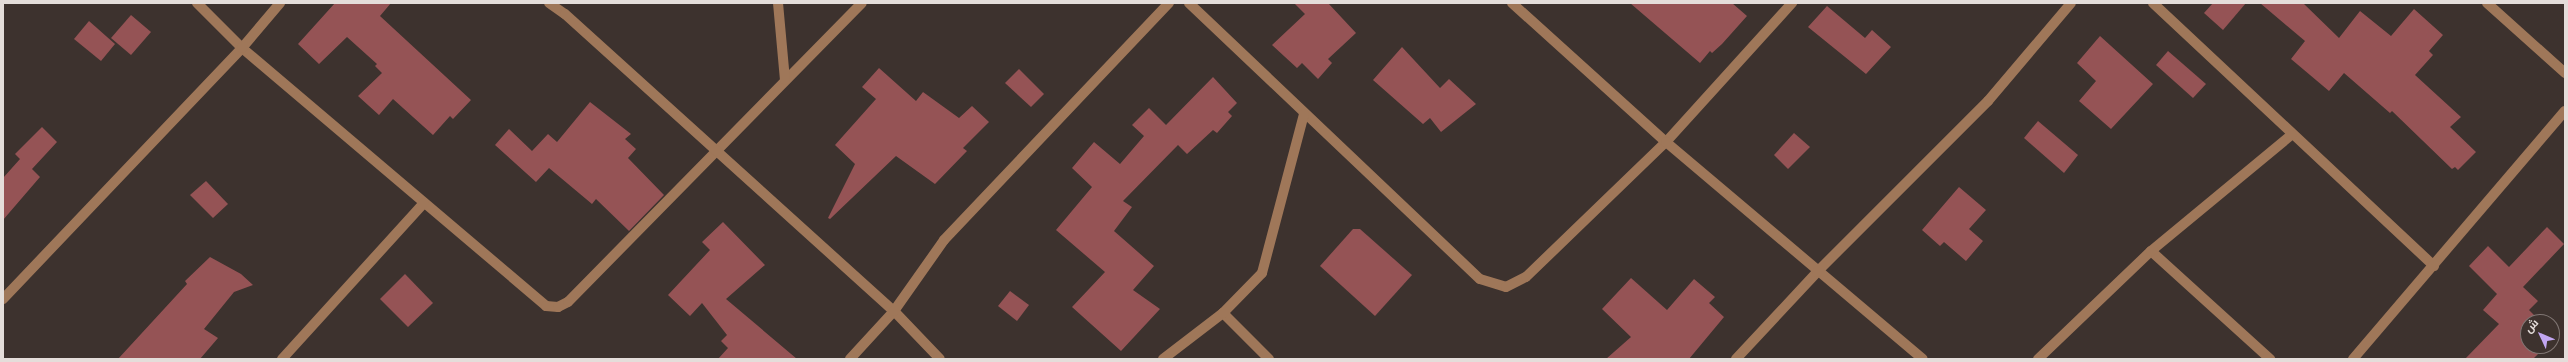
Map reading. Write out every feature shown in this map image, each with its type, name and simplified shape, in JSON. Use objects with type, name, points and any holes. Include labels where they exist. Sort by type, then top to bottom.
[{"type":"street","points":[[197,3],[242,48],[546,306],[558,307],[568,302],[862,3]]},
{"type":"street","points":[[3,299],[242,48],[280,3]]},
{"type":"street","points":[[549,3],[565,14],[894,311],[940,359]]},
{"type":"street","points":[[778,3],[785,80]]},
{"type":"street","points":[[850,359],[894,311],[944,240],[1168,3]]},
{"type":"street","points":[[1189,3],[1304,114],[1480,279],[1506,288],[1526,277],[1666,142],[1792,3]]},
{"type":"street","points":[[1512,3],[1666,142],[1817,272],[1923,359]]},
{"type":"street","points":[[1736,359],[1817,272],[1988,101],[2070,3]]},
{"type":"street","points":[[2153,3],[2291,134],[2434,266]]},
{"type":"street","points":[[2488,3],[2565,73]]},
{"type":"street","points":[[2354,359],[2565,111]]},
{"type":"street","points":[[1164,359],[1223,313],[1262,273],[1304,114]]},
{"type":"street","points":[[2038,359],[2151,251],[2291,134]]},
{"type":"street","points":[[282,359],[424,203]]},
{"type":"street","points":[[2151,251],[2270,359]]},
{"type":"street","points":[[1223,313],[1269,359]]},
{"type":"building","points":[[335,3],[391,3],[380,16],[471,100],[453,119],[450,116],[433,135],[393,99],[379,115],[358,96],[382,73],[375,66],[377,64],[347,37],[319,64],[298,44]]},
{"type":"building","points":[[1294,3],[1328,3],[1356,33],[1328,59],[1332,63],[1318,79],[1302,63],[1297,68],[1272,45],[1305,14]]},
{"type":"building","points":[[1630,3],[1732,3],[1747,16],[1722,44],[1712,53],[1710,51],[1700,63]]},
{"type":"building","points":[[2213,3],[2246,3],[2223,30],[2204,13]]},
{"type":"building","points":[[2260,3],[2303,3],[2339,38],[2360,11],[2391,36],[2414,9],[2443,35],[2429,51],[2433,55],[2415,75],[2461,117],[2450,127],[2476,152],[2458,170],[2455,167],[2452,169],[2392,111],[2390,113],[2344,73],[2329,91],[2291,59],[2305,41]]},
{"type":"building","points":[[1827,6],[1865,38],[1872,30],[1891,47],[1866,74],[1808,27]]},
{"type":"building","points":[[131,15],[151,32],[131,55],[111,38]]},
{"type":"building","points":[[89,21],[115,44],[101,61],[74,39]]},
{"type":"building","points":[[2100,36],[2153,84],[2111,129],[2079,101],[2096,81],[2077,63]]},
{"type":"building","points":[[1402,47],[1440,88],[1449,79],[1476,104],[1441,132],[1430,118],[1423,124],[1373,80]]},
{"type":"building","points":[[2168,51],[2206,84],[2193,98],[2156,65]]},
{"type":"building","points":[[879,68],[916,101],[923,92],[959,118],[972,106],[989,122],[963,148],[967,151],[935,184],[896,156],[830,219],[828,218],[855,164],[835,145],[876,99],[862,87]]},
{"type":"building","points":[[1019,69],[1044,94],[1031,107],[1005,83]]},
{"type":"building","points":[[1213,77],[1237,103],[1228,112],[1232,116],[1217,133],[1213,130],[1187,154],[1178,145],[1123,201],[1132,207],[1114,231],[1154,266],[1133,290],[1160,309],[1121,351],[1072,307],[1105,272],[1056,230],[1092,187],[1072,168],[1094,142],[1120,164],[1144,136],[1132,125],[1149,108],[1166,125]]},
{"type":"building","points":[[590,102],[631,134],[625,139],[636,149],[628,158],[664,195],[629,231],[596,199],[592,204],[549,168],[536,182],[495,145],[509,129],[532,151],[548,134],[557,142]]},
{"type":"building","points":[[2038,121],[2078,155],[2064,173],[2024,138]]},
{"type":"building","points":[[42,127],[57,142],[32,169],[40,177],[3,220],[3,178],[20,159],[15,154]]},
{"type":"building","points":[[1794,133],[1810,147],[1788,169],[1774,155]]},
{"type":"building","points":[[206,181],[228,204],[213,218],[190,195]]},
{"type":"building","points":[[1959,187],[1986,210],[1969,229],[1983,241],[1966,261],[1944,242],[1940,246],[1922,230]]},
{"type":"building","points":[[723,222],[765,265],[726,299],[797,359],[718,359],[728,348],[721,341],[727,335],[702,303],[690,316],[668,295],[710,250],[702,242]]},
{"type":"building","points":[[2547,227],[2564,244],[2523,287],[2538,301],[2529,310],[2533,314],[2520,314],[2520,354],[2538,354],[2533,359],[2465,359],[2499,324],[2483,310],[2497,294],[2469,266],[2488,246],[2509,267]]},
{"type":"building","points":[[1353,229],[1360,229],[1412,275],[1375,316],[1320,266]]},
{"type":"building","points":[[210,257],[241,274],[253,285],[234,292],[204,329],[218,338],[200,359],[118,359],[187,284],[185,281]]},
{"type":"building","points":[[405,274],[433,303],[408,327],[380,299]]},
{"type":"building","points":[[1631,278],[1667,310],[1694,279],[1715,297],[1709,303],[1724,317],[1689,359],[1606,359],[1631,337],[1602,309]]},
{"type":"building","points":[[1010,291],[1029,305],[1017,321],[998,306]]}]
